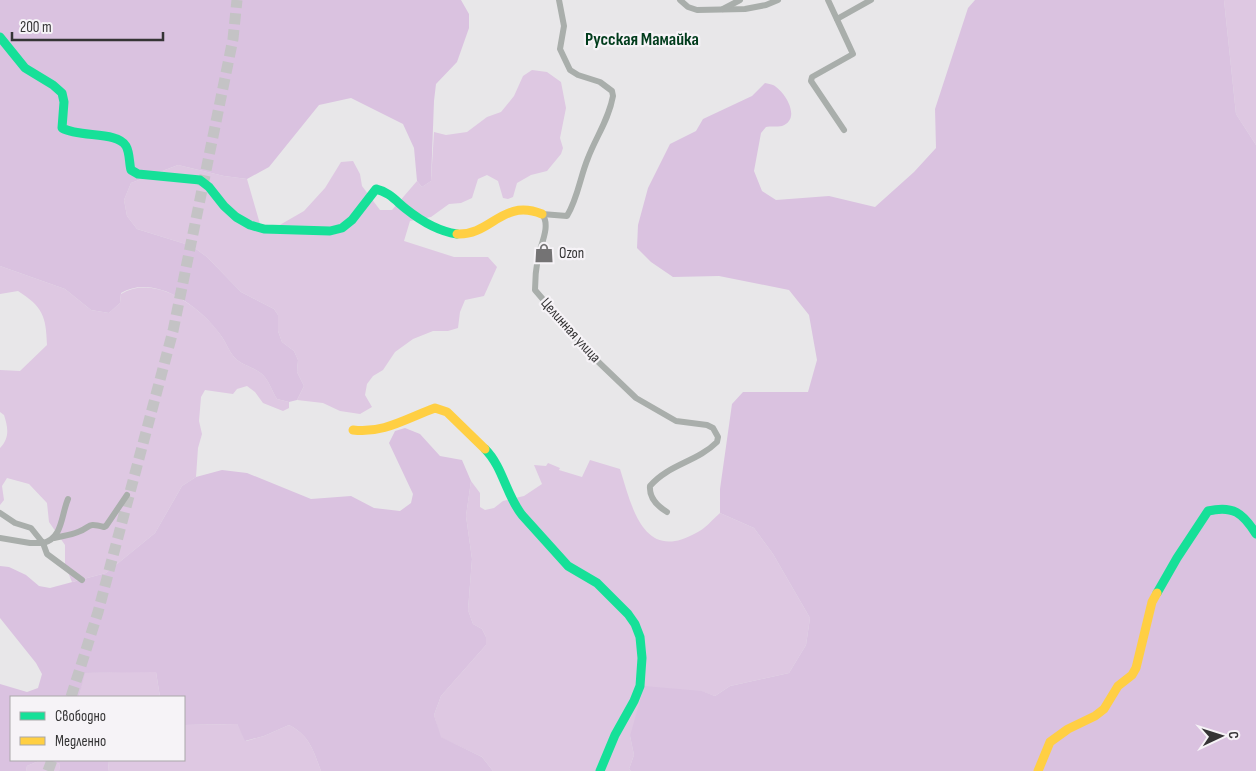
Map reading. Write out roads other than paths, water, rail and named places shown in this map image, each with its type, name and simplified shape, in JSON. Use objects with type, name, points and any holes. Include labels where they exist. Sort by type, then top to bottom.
[{"type":"street","points":[[0,38],[19,62],[36,76],[49,81],[62,93],[64,110],[62,128],[68,133],[121,140],[126,146],[131,170],[138,174],[200,180],[209,187],[224,206],[250,226],[264,229],[302,229],[330,232],[342,228],[352,220],[376,190],[388,194],[410,213],[427,224],[444,231],[460,234],[473,232],[512,211],[528,209],[542,214],[567,216],[573,206],[587,158],[602,130],[613,96],[612,91],[600,82],[578,75],[570,70],[560,49],[564,26],[560,0]]},
{"type":"street","points":[[680,0],[688,7],[697,10],[745,9],[766,5],[778,0]]},
{"type":"street","points":[[722,9],[740,0]]},
{"type":"street","points":[[828,0],[854,54],[812,77],[811,81],[844,130]]},
{"type":"street","points":[[837,19],[871,0]]},
{"type":"street","name":"Целинная улица","points":[[542,214],[545,217],[546,228],[538,258],[534,290],[588,352],[636,398],[676,421],[707,425],[713,428],[718,437],[717,442],[701,454],[667,470],[650,486],[652,499],[660,508],[667,512]]},
{"type":"street","points":[[353,430],[374,432],[389,428],[435,408],[447,412],[489,453],[522,515],[568,566],[597,583],[635,624],[640,637],[642,658],[640,686],[615,735],[600,771]]},
{"type":"street","points":[[0,538],[30,543],[43,543],[54,538],[80,532],[93,524],[106,526],[126,495]]},
{"type":"street","points":[[54,538],[60,526],[68,499]]},
{"type":"street","points":[[1038,771],[1050,742],[1068,729],[1096,716],[1104,709],[1118,686],[1132,675],[1136,668],[1152,602],[1177,558],[1208,511],[1217,508],[1229,508],[1241,514],[1249,522],[1256,534]]},
{"type":"street","points":[[0,513],[15,523],[31,528],[43,543],[47,554],[82,580]]},
{"type":"tunnel","points":[[71,696],[98,612],[173,331],[233,39],[237,0]]},
{"type":"tunnel","points":[[48,771],[52,761]]},
{"type":"place","name":"Ozon","points":[[544,253]]},
{"type":"district","name":"Русская Мамайка","points":[[642,39]]}]
